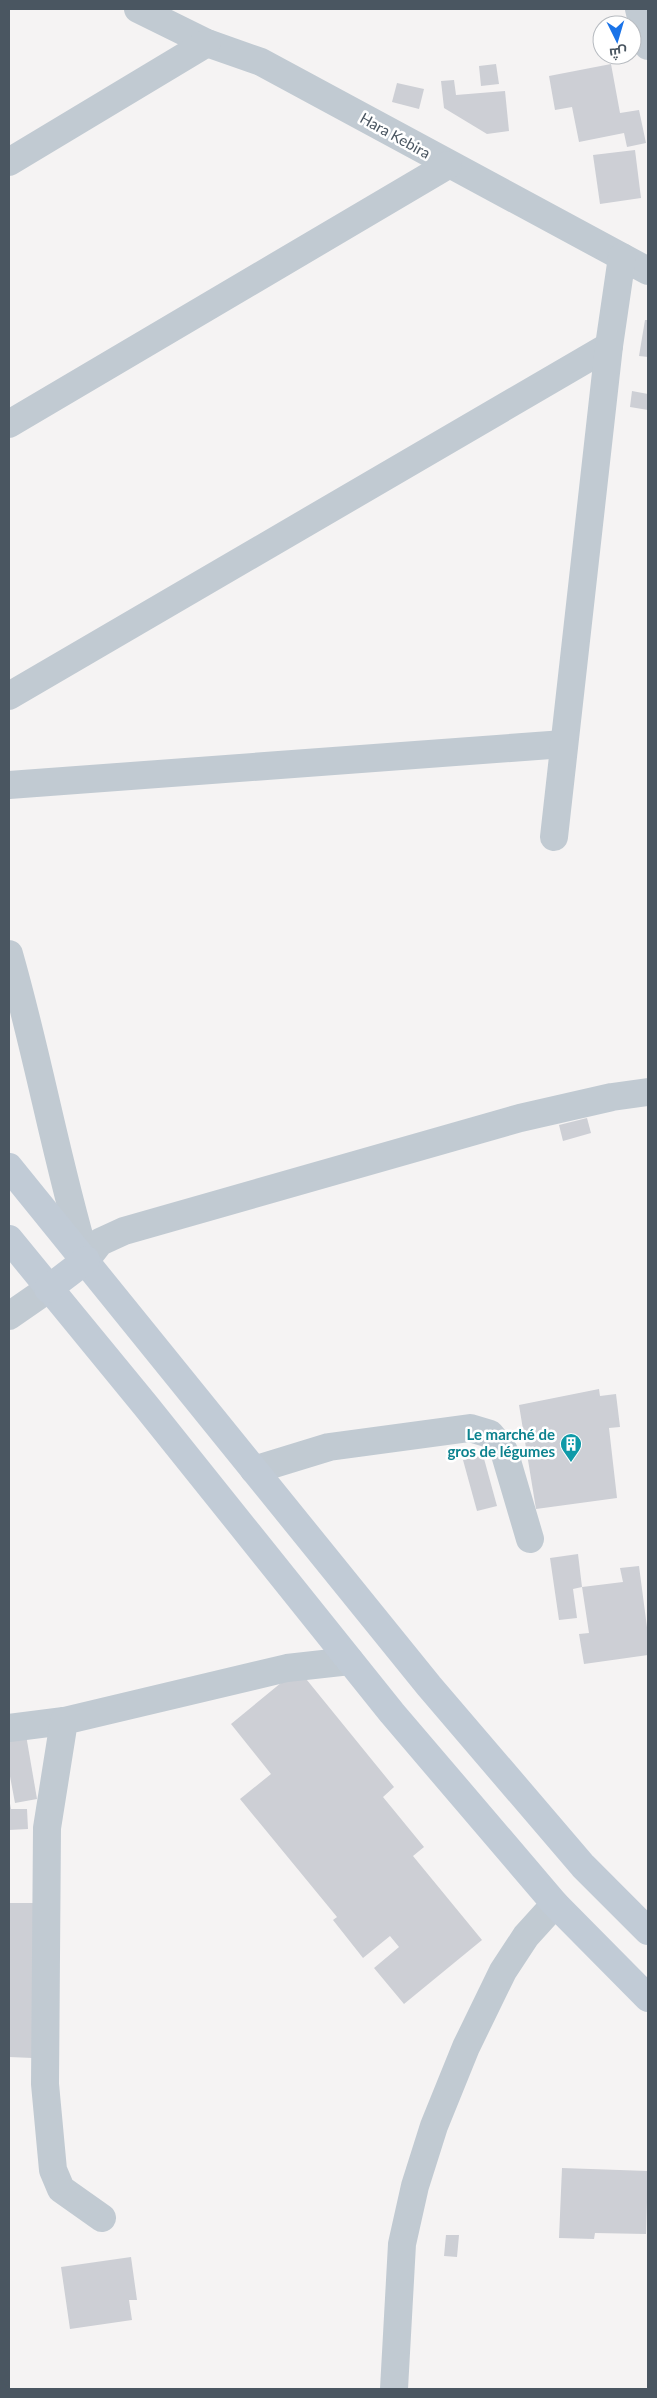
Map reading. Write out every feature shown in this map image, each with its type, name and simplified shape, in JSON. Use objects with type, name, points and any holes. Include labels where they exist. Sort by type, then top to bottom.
[{"type":"main road","points":[[9,1167],[462,1724],[583,1866],[648,1931]]},
{"type":"main road","points":[[9,1239],[48,1289],[146,1406],[392,1714],[554,1904],[648,1998]]},
{"type":"main road","points":[[48,1289],[86,1260]]},
{"type":"street","name":"Hara Kebira","points":[[138,9],[207,43],[261,62],[648,271]]},
{"type":"street","points":[[639,9],[648,46]]},
{"type":"street","points":[[9,162],[207,43]]},
{"type":"street","points":[[9,424],[448,164]]},
{"type":"street","points":[[554,837],[609,346],[622,257]]},
{"type":"street","points":[[9,696],[609,346]]},
{"type":"street","points":[[9,785],[564,744]]},
{"type":"street","points":[[9,954],[20,993],[64,1186],[86,1260]]},
{"type":"street","points":[[86,1260],[100,1242],[124,1231],[520,1118],[612,1097],[648,1092]]},
{"type":"street","points":[[9,1316],[48,1289]]},
{"type":"street","points":[[254,1470],[329,1447],[470,1428],[490,1434],[504,1451],[530,1539]]},
{"type":"street","points":[[9,1728],[64,1721],[288,1668],[350,1661]]},
{"type":"street","points":[[64,1721],[47,1828],[45,2084],[53,2170],[61,2189],[102,2218]]},
{"type":"street","points":[[394,2389],[402,2244],[415,2186],[434,2126],[466,2047],[503,1971],[526,1936],[554,1904]]},
{"type":"building","points":[[496,64],[499,84],[481,86],[479,66]]},
{"type":"building","points":[[611,65],[620,113],[639,110],[646,143],[627,147],[624,133],[579,142],[572,107],[555,110],[549,76]]},
{"type":"building","points":[[454,80],[456,95],[505,91],[509,131],[487,134],[444,108],[441,81]]},
{"type":"building","points":[[397,83],[424,89],[419,109],[392,102]]},
{"type":"building","points":[[635,150],[641,198],[600,204],[593,155]]},
{"type":"building","points":[[645,320],[648,320],[648,357],[639,356]]},
{"type":"building","points":[[632,391],[648,394],[648,410],[630,407]]},
{"type":"building","points":[[587,1118],[591,1133],[563,1141],[559,1125]]},
{"type":"building","name":"Le marché de gros de légumes","points":[[599,1389],[600,1396],[616,1394],[620,1427],[609,1428],[617,1498],[536,1509],[519,1405]]},
{"type":"building","points":[[483,1455],[497,1506],[477,1511],[463,1460]]},
{"type":"building","points":[[578,1554],[582,1587],[573,1589],[577,1618],[559,1620],[550,1558]]},
{"type":"building","points":[[639,1566],[648,1635],[648,1655],[584,1664],[579,1634],[589,1633],[582,1587],[623,1582],[620,1568]]},
{"type":"building","points":[[298,1669],[394,1787],[383,1797],[424,1847],[413,1856],[482,1940],[404,2004],[374,1968],[399,1947],[390,1936],[363,1958],[333,1920],[337,1917],[240,1799],[271,1774],[231,1724]]},
{"type":"building","points":[[26,1735],[37,1799],[15,1803],[9,1771],[9,1738]]},
{"type":"building","points":[[9,1798],[11,1809],[27,1809],[28,1829],[9,1830]]},
{"type":"building","points":[[9,1903],[35,1903],[33,2058],[9,2057]]},
{"type":"building","points":[[562,2168],[648,2171],[646,2234],[595,2233],[594,2239],[559,2238]]},
{"type":"building","points":[[446,2235],[459,2235],[457,2257],[444,2256]]},
{"type":"building","points":[[131,2257],[137,2300],[129,2300],[132,2320],[70,2329],[61,2267]]},
{"type":"place","name":"Le marché de gros de légumes","points":[[571,1463]]}]
